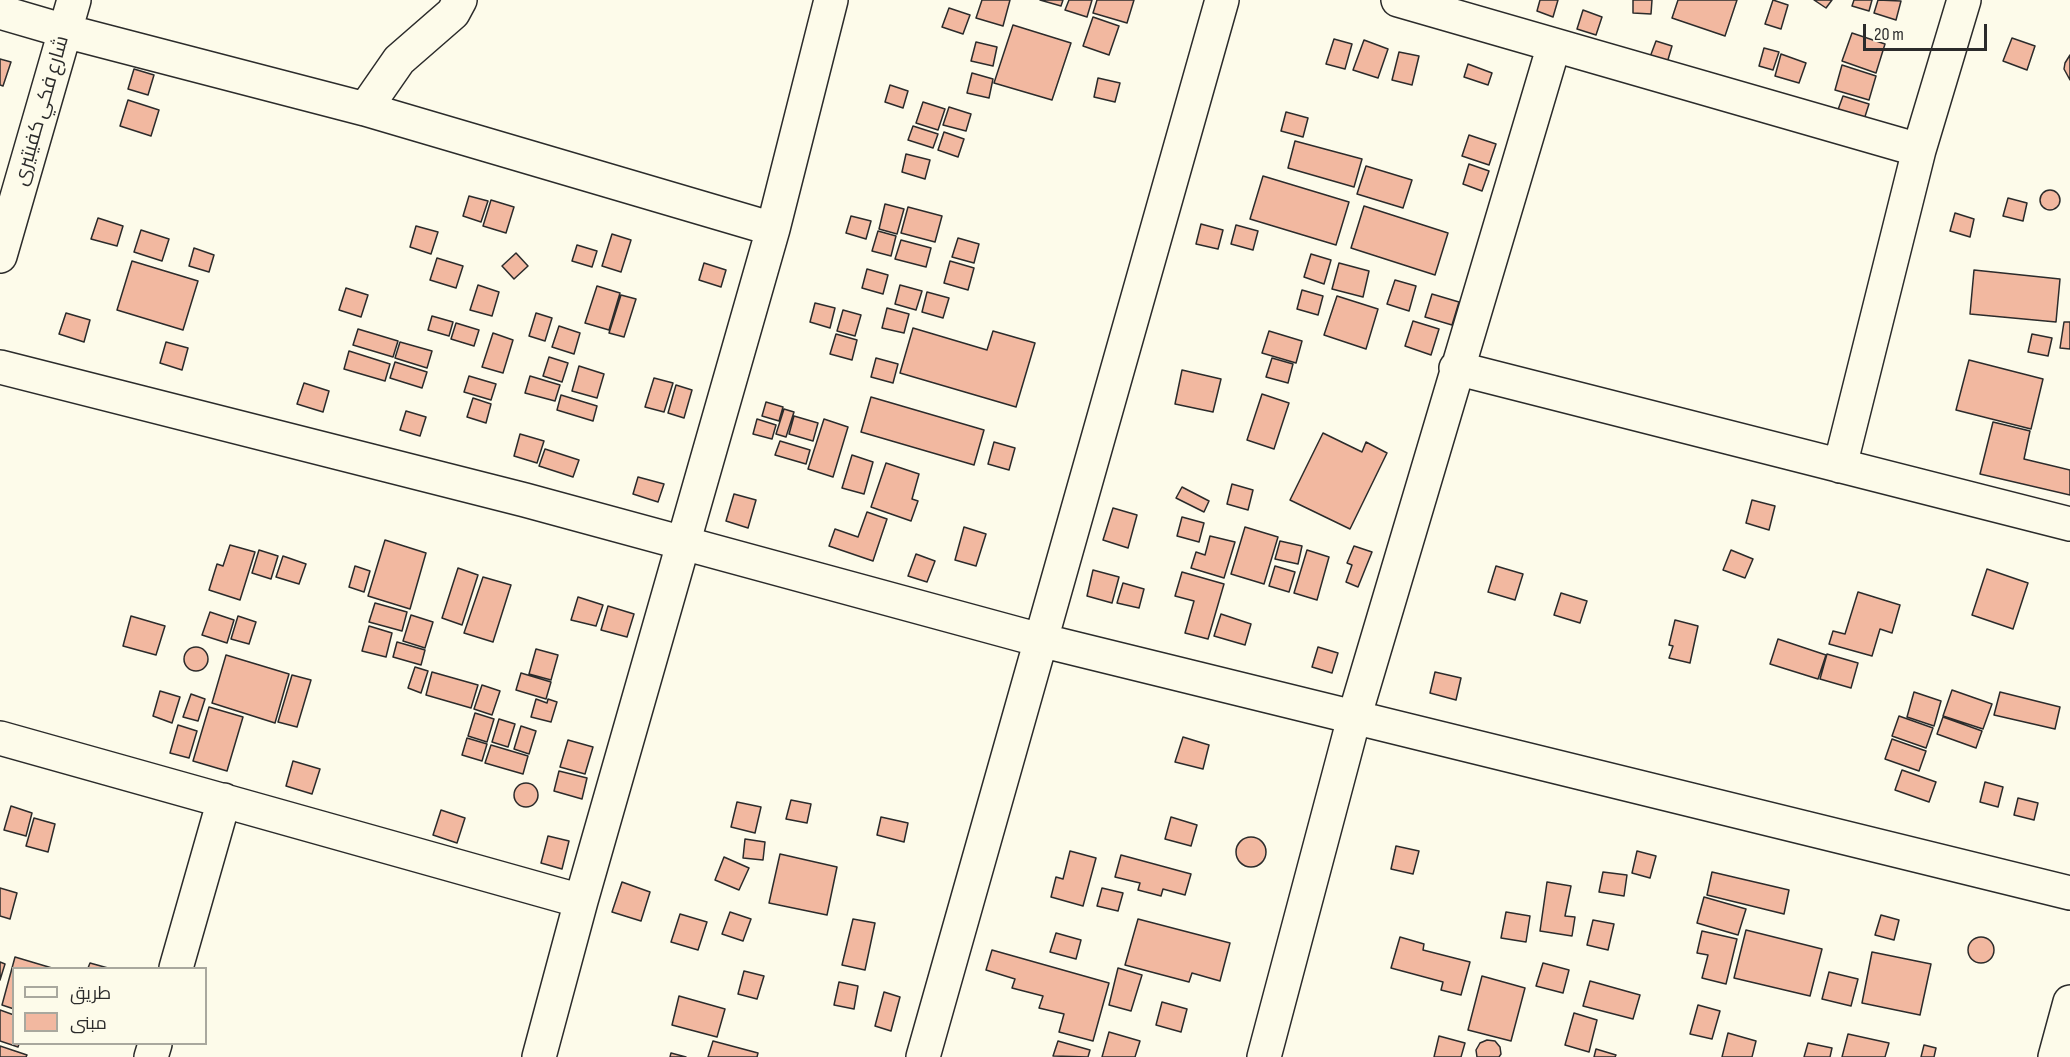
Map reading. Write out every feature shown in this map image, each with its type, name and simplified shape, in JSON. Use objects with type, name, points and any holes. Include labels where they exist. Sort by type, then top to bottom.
[{"type":"street","name":"شارع فكي كفيتيرى","points":[[0,256],[74,0]]},
{"type":"street","points":[[365,109],[399,60],[453,14],[460,0]]},
{"type":"street","points":[[539,1057],[580,901],[773,229],[831,0]]},
{"type":"street","points":[[923,1057],[1222,0]]},
{"type":"street","points":[[1398,0],[1918,150]]},
{"type":"street","points":[[1840,466],[1918,150],[1964,0]]},
{"type":"street","points":[[0,12],[365,109],[773,229]]},
{"type":"street","points":[[1264,1057],[1354,718],[1456,368],[1554,45]]},
{"type":"street","points":[[0,367],[525,500],[1040,640],[2070,893]]},
{"type":"street","points":[[1456,368],[2070,524]]},
{"type":"street","points":[[0,738],[580,901]]},
{"type":"street","points":[[177,967],[224,800]]},
{"type":"street","points":[[2055,1057],[2070,1002]]},
{"type":"building","points":[[982,0],[1010,0],[1003,26],[976,18]]},
{"type":"building","points":[[1040,0],[1063,0],[1061,6]]},
{"type":"building","points":[[1069,0],[1092,0],[1087,17],[1065,10]]},
{"type":"building","points":[[1097,0],[1134,0],[1127,23],[1093,13]]},
{"type":"building","points":[[1540,0],[1558,0],[1553,17],[1537,11]]},
{"type":"building","points":[[1633,0],[1652,0],[1651,14],[1633,13]]},
{"type":"building","points":[[1678,0],[1737,0],[1725,36],[1672,18]]},
{"type":"building","points":[[1773,0],[1788,5],[1781,29],[1765,24]]},
{"type":"building","points":[[1814,0],[1832,0],[1826,8]]},
{"type":"building","points":[[1854,0],[1872,0],[1869,11],[1852,6]]},
{"type":"building","points":[[1878,0],[1901,1],[1896,20],[1874,13]]},
{"type":"building","points":[[949,8],[970,15],[963,34],[942,27]]},
{"type":"building","points":[[1583,10],[1602,17],[1596,35],[1577,29]]},
{"type":"building","points":[[1093,17],[1119,26],[1109,55],[1083,46]]},
{"type":"building","points":[[1013,25],[1071,43],[1052,100],[994,83]]},
{"type":"building","points":[[1852,33],[1885,44],[1876,73],[1842,61]]},
{"type":"building","points":[[2012,38],[2035,46],[2027,70],[2003,61]]},
{"type":"building","points":[[1334,39],[1352,44],[1345,69],[1326,64]]},
{"type":"building","points":[[1364,40],[1388,49],[1378,78],[1353,70]]},
{"type":"building","points":[[1656,41],[1672,46],[1667,63],[1650,57]]},
{"type":"building","points":[[976,42],[997,47],[993,66],[971,61]]},
{"type":"building","points":[[1764,48],[1779,52],[1773,70],[1759,66]]},
{"type":"building","points":[[1399,52],[1419,56],[1412,85],[1392,80]]},
{"type":"building","points":[[1781,54],[1806,63],[1799,83],[1775,76]]},
{"type":"building","points":[[2070,55],[2070,80],[2064,69]]},
{"type":"building","points":[[0,59],[11,62],[3,86],[0,85]]},
{"type":"building","points":[[1468,64],[1492,73],[1488,85],[1464,77]]},
{"type":"building","points":[[1842,65],[1876,76],[1869,100],[1835,90]]},
{"type":"building","points":[[134,69],[154,75],[148,95],[128,89]]},
{"type":"building","points":[[972,73],[993,79],[989,98],[967,93]]},
{"type":"building","points":[[1098,78],[1120,83],[1115,102],[1094,97]]},
{"type":"building","points":[[890,85],[908,91],[903,108],[885,102]]},
{"type":"building","points":[[1843,96],[1869,104],[1862,126],[1835,118]]},
{"type":"building","points":[[128,100],[159,110],[151,136],[120,126]]},
{"type":"building","points":[[923,102],[945,109],[938,130],[916,123]]},
{"type":"building","points":[[949,107],[971,114],[966,131],[943,125]]},
{"type":"building","points":[[1286,112],[1308,118],[1303,137],[1281,131]]},
{"type":"building","points":[[913,126],[938,134],[933,148],[908,140]]},
{"type":"building","points":[[944,132],[964,139],[958,157],[938,150]]},
{"type":"building","points":[[1469,135],[1496,144],[1489,165],[1462,156]]},
{"type":"building","points":[[1295,141],[1362,159],[1354,187],[1288,168]]},
{"type":"building","points":[[906,154],[930,160],[925,179],[902,172]]},
{"type":"building","points":[[1469,164],[1489,171],[1482,191],[1463,184]]},
{"type":"building","points":[[1366,166],[1412,180],[1403,208],[1357,194]]},
{"type":"building","points":[[1263,176],[1349,202],[1336,245],[1250,219]]},
{"type":"building","points":[[2050,190],[2057,193],[2060,200],[2057,207],[2050,210],[2043,207],[2040,200],[2043,193]]},
{"type":"building","points":[[469,196],[488,201],[481,222],[463,216]]},
{"type":"building","points":[[2008,198],[2027,203],[2023,221],[2003,216]]},
{"type":"building","points":[[491,200],[514,207],[506,233],[483,226]]},
{"type":"building","points":[[885,204],[904,209],[897,234],[879,229]]},
{"type":"building","points":[[1364,206],[1448,233],[1435,275],[1351,248]]},
{"type":"building","points":[[908,207],[942,216],[935,242],[901,233]]},
{"type":"building","points":[[1955,213],[1974,219],[1970,237],[1950,231]]},
{"type":"building","points":[[851,216],[871,221],[866,239],[846,233]]},
{"type":"building","points":[[98,218],[123,226],[117,246],[91,239]]},
{"type":"building","points":[[1201,224],[1223,230],[1218,249],[1196,244]]},
{"type":"building","points":[[1236,225],[1258,231],[1253,250],[1231,244]]},
{"type":"building","points":[[416,226],[438,232],[431,254],[410,247]]},
{"type":"building","points":[[141,230],[169,239],[162,261],[134,252]]},
{"type":"building","points":[[878,231],[896,236],[891,256],[872,251]]},
{"type":"building","points":[[612,234],[631,240],[621,272],[602,266]]},
{"type":"building","points":[[958,238],[979,244],[974,263],[952,257]]},
{"type":"building","points":[[901,240],[931,248],[926,267],[895,259]]},
{"type":"building","points":[[577,245],[597,251],[592,267],[572,261]]},
{"type":"building","points":[[194,248],[214,255],[209,272],[189,266]]},
{"type":"building","points":[[516,253],[528,266],[514,279],[502,266]]},
{"type":"building","points":[[1311,254],[1331,260],[1324,284],[1304,277]]},
{"type":"building","points":[[437,258],[463,266],[456,288],[430,280]]},
{"type":"building","points":[[132,261],[198,281],[183,330],[117,310]]},
{"type":"building","points":[[950,261],[974,268],[968,290],[944,283]]},
{"type":"building","points":[[704,263],[726,270],[721,287],[699,280]]},
{"type":"building","points":[[1339,263],[1369,271],[1363,297],[1332,289]]},
{"type":"building","points":[[867,269],[888,275],[883,294],[862,288]]},
{"type":"building","points":[[1974,270],[2060,279],[2056,322],[1970,314]]},
{"type":"building","points":[[1395,280],[1416,286],[1409,311],[1387,304]]},
{"type":"building","points":[[478,285],[499,292],[492,316],[470,310]]},
{"type":"building","points":[[900,285],[922,291],[916,310],[895,304]]},
{"type":"building","points":[[597,286],[620,293],[609,330],[585,323]]},
{"type":"building","points":[[346,288],[368,295],[361,317],[339,310]]},
{"type":"building","points":[[1302,290],[1323,296],[1318,315],[1297,309]]},
{"type":"building","points":[[927,292],[949,298],[943,318],[922,312]]},
{"type":"building","points":[[1432,294],[1459,302],[1452,325],[1425,317]]},
{"type":"building","points":[[621,295],[636,299],[624,337],[609,333]]},
{"type":"building","points":[[1337,296],[1378,309],[1366,349],[1324,335]]},
{"type":"building","points":[[815,303],[835,308],[830,328],[810,322]]},
{"type":"building","points":[[887,308],[909,314],[904,333],[882,328]]},
{"type":"building","points":[[843,310],[861,315],[855,336],[837,331]]},
{"type":"building","points":[[66,313],[90,320],[84,342],[59,334]]},
{"type":"building","points":[[536,313],[552,318],[545,341],[529,336]]},
{"type":"building","points":[[432,316],[453,322],[449,336],[428,330]]},
{"type":"building","points":[[1413,321],[1439,329],[1431,355],[1405,346]]},
{"type":"building","points":[[2064,322],[2070,322],[2070,349],[2060,348]]},
{"type":"building","points":[[456,323],[479,330],[474,346],[451,339]]},
{"type":"building","points":[[559,326],[580,333],[574,354],[552,347]]},
{"type":"building","points":[[913,328],[987,350],[993,331],[1035,343],[1016,407],[900,373]]},
{"type":"building","points":[[358,329],[398,341],[393,357],[353,345]]},
{"type":"building","points":[[1269,331],[1302,341],[1296,363],[1262,353]]},
{"type":"building","points":[[493,333],[513,340],[503,373],[482,367]]},
{"type":"building","points":[[836,334],[857,340],[852,360],[830,354]]},
{"type":"building","points":[[2032,334],[2052,338],[2048,356],[2028,352]]},
{"type":"building","points":[[166,342],[188,348],[182,370],[160,363]]},
{"type":"building","points":[[400,342],[432,351],[427,368],[395,358]]},
{"type":"building","points":[[349,351],[390,364],[385,381],[344,369]]},
{"type":"building","points":[[549,357],[568,363],[562,382],[543,376]]},
{"type":"building","points":[[876,358],[898,364],[893,383],[871,377]]},
{"type":"building","points":[[1272,358],[1293,364],[1288,383],[1266,377]]},
{"type":"building","points":[[1969,360],[2043,379],[2031,429],[1956,410]]},
{"type":"building","points":[[395,362],[427,372],[422,388],[390,378]]},
{"type":"building","points":[[579,366],[604,374],[597,398],[572,391]]},
{"type":"building","points":[[1182,370],[1221,379],[1213,412],[1175,404]]},
{"type":"building","points":[[469,376],[496,384],[491,400],[464,392]]},
{"type":"building","points":[[530,376],[560,385],[555,401],[525,393]]},
{"type":"building","points":[[654,378],[673,383],[664,412],[645,407]]},
{"type":"building","points":[[304,383],[329,391],[323,412],[297,404]]},
{"type":"building","points":[[676,385],[692,390],[684,418],[668,413]]},
{"type":"building","points":[[1262,394],[1289,403],[1274,449],[1247,440]]},
{"type":"building","points":[[561,395],[597,406],[593,421],[557,410]]},
{"type":"building","points":[[871,397],[984,430],[974,465],[861,432]]},
{"type":"building","points":[[473,398],[491,404],[486,423],[467,417]]},
{"type":"building","points":[[766,402],[783,407],[779,421],[762,416]]},
{"type":"building","points":[[784,409],[794,412],[786,437],[776,434]]},
{"type":"building","points":[[406,411],[426,417],[420,436],[400,430]]},
{"type":"building","points":[[794,416],[818,423],[813,441],[789,434]]},
{"type":"building","points":[[757,419],[776,425],[772,439],[753,434]]},
{"type":"building","points":[[824,419],[848,427],[833,477],[808,469]]},
{"type":"building","points":[[1993,422],[2030,431],[2024,459],[2070,470],[2070,495],[1980,474]]},
{"type":"building","points":[[1323,433],[1362,452],[1366,442],[1387,453],[1350,529],[1290,500]]},
{"type":"building","points":[[520,434],[544,441],[537,463],[514,456]]},
{"type":"building","points":[[780,441],[810,450],[806,464],[775,455]]},
{"type":"building","points":[[994,442],[1015,448],[1009,470],[988,464]]},
{"type":"building","points":[[545,449],[579,460],[573,477],[539,466]]},
{"type":"building","points":[[852,455],[873,462],[864,494],[842,488]]},
{"type":"building","points":[[886,463],[919,474],[912,499],[918,501],[911,521],[871,507]]},
{"type":"building","points":[[638,477],[664,484],[658,502],[633,494]]},
{"type":"building","points":[[1232,484],[1253,490],[1248,510],[1227,504]]},
{"type":"building","points":[[1182,487],[1209,501],[1204,512],[1176,498]]},
{"type":"building","points":[[734,494],[756,500],[748,528],[726,521]]},
{"type":"building","points":[[1752,500],[1775,506],[1769,530],[1746,523]]},
{"type":"building","points":[[1113,508],[1137,515],[1128,548],[1103,540]]},
{"type":"building","points":[[867,512],[887,519],[873,561],[829,546],[835,529],[858,537]]},
{"type":"building","points":[[1182,517],[1204,523],[1199,542],[1177,536]]},
{"type":"building","points":[[964,527],[986,534],[976,566],[955,560]]},
{"type":"building","points":[[1245,527],[1278,537],[1264,584],[1231,574]]},
{"type":"building","points":[[1210,536],[1235,542],[1224,578],[1191,568],[1196,552],[1205,555]]},
{"type":"building","points":[[385,540],[426,553],[410,609],[368,596]]},
{"type":"building","points":[[1280,541],[1302,546],[1298,564],[1275,559]]},
{"type":"building","points":[[230,545],[255,552],[240,600],[209,590],[217,564],[223,566]]},
{"type":"building","points":[[1354,546],[1372,552],[1358,587],[1346,582],[1352,565],[1347,563]]},
{"type":"building","points":[[259,550],[278,556],[271,579],[252,573]]},
{"type":"building","points":[[1307,550],[1329,557],[1317,600],[1294,593]]},
{"type":"building","points":[[1731,550],[1753,559],[1745,578],[1723,570]]},
{"type":"building","points":[[916,554],[935,561],[927,582],[908,576]]},
{"type":"building","points":[[283,556],[306,564],[299,584],[276,577]]},
{"type":"building","points":[[355,566],[370,571],[364,592],[349,587]]},
{"type":"building","points":[[1275,566],[1295,572],[1289,592],[1269,586]]},
{"type":"building","points":[[1496,566],[1523,574],[1515,600],[1488,592]]},
{"type":"building","points":[[458,568],[478,575],[462,625],[442,618]]},
{"type":"building","points":[[1987,569],[2028,583],[2013,629],[1972,615]]},
{"type":"building","points":[[1093,570],[1119,577],[1112,603],[1087,596]]},
{"type":"building","points":[[1182,572],[1224,584],[1208,639],[1185,633],[1194,601],[1175,596]]},
{"type":"building","points":[[483,577],[511,585],[493,642],[464,633]]},
{"type":"building","points":[[1123,583],[1144,589],[1139,608],[1117,603]]},
{"type":"building","points":[[1858,592],[1900,605],[1892,633],[1880,629],[1872,656],[1829,644],[1833,631],[1845,634]]},
{"type":"building","points":[[1561,593],[1587,601],[1580,623],[1554,615]]},
{"type":"building","points":[[578,597],[603,605],[596,626],[571,620]]},
{"type":"building","points":[[375,603],[407,612],[402,631],[369,622]]},
{"type":"building","points":[[608,606],[634,614],[627,637],[601,630]]},
{"type":"building","points":[[210,612],[234,620],[227,643],[202,635]]},
{"type":"building","points":[[1221,614],[1251,624],[1245,645],[1214,636]]},
{"type":"building","points":[[411,615],[433,622],[425,648],[403,641]]},
{"type":"building","points":[[131,616],[165,626],[156,655],[123,646]]},
{"type":"building","points":[[238,616],[256,622],[249,644],[231,639]]},
{"type":"building","points":[[1675,620],[1698,626],[1690,663],[1669,658],[1673,646],[1669,645]]},
{"type":"building","points":[[369,626],[392,633],[386,657],[362,651]]},
{"type":"building","points":[[1778,639],[1826,655],[1818,679],[1770,664]]},
{"type":"building","points":[[397,642],[425,650],[421,665],[393,657]]},
{"type":"building","points":[[196,647],[205,650],[208,659],[205,668],[196,671],[187,668],[184,659],[187,650]]},
{"type":"building","points":[[1318,647],[1338,653],[1332,673],[1312,667]]},
{"type":"building","points":[[536,649],[558,655],[551,680],[529,674]]},
{"type":"building","points":[[1827,654],[1858,663],[1851,688],[1820,679]]},
{"type":"building","points":[[226,655],[289,674],[275,723],[212,703]]},
{"type":"building","points":[[415,667],[428,671],[421,693],[408,688]]},
{"type":"building","points":[[432,672],[478,685],[471,708],[426,695]]},
{"type":"building","points":[[1435,672],[1461,678],[1456,700],[1430,693]]},
{"type":"building","points":[[521,673],[551,682],[546,699],[516,690]]},
{"type":"building","points":[[292,675],[311,680],[297,727],[278,722]]},
{"type":"building","points":[[482,685],[500,691],[492,715],[474,709]]},
{"type":"building","points":[[1952,690],[1992,704],[1983,729],[1943,716]]},
{"type":"building","points":[[160,691],[180,697],[172,723],[153,716]]},
{"type":"building","points":[[1914,692],[1941,701],[1934,726],[1907,717]]},
{"type":"building","points":[[2000,692],[2060,707],[2055,729],[1994,715]]},
{"type":"building","points":[[191,694],[205,699],[198,721],[183,717]]},
{"type":"building","points":[[536,699],[547,703],[548,699],[557,702],[551,722],[531,717]]},
{"type":"building","points":[[209,707],[243,717],[227,771],[193,761]]},
{"type":"building","points":[[475,713],[494,719],[487,742],[468,736]]},
{"type":"building","points":[[1899,716],[1933,728],[1926,748],[1892,736]]},
{"type":"building","points":[[1943,717],[1982,731],[1976,748],[1937,734]]},
{"type":"building","points":[[499,719],[515,724],[508,747],[492,742]]},
{"type":"building","points":[[178,725],[197,731],[189,758],[170,753]]},
{"type":"building","points":[[521,726],[536,731],[529,754],[514,749]]},
{"type":"building","points":[[1183,737],[1209,745],[1203,769],[1175,762]]},
{"type":"building","points":[[467,738],[487,744],[482,761],[462,755]]},
{"type":"building","points":[[1892,739],[1926,751],[1919,771],[1885,759]]},
{"type":"building","points":[[568,740],[593,747],[585,774],[560,767]]},
{"type":"building","points":[[491,745],[528,756],[523,774],[485,763]]},
{"type":"building","points":[[293,761],[320,769],[312,794],[286,786]]},
{"type":"building","points":[[1902,770],[1936,782],[1929,802],[1895,790]]},
{"type":"building","points":[[559,771],[587,778],[582,799],[554,791]]},
{"type":"building","points":[[1985,782],[2003,787],[1998,807],[1980,802]]},
{"type":"building","points":[[526,783],[535,786],[538,795],[535,804],[526,807],[517,804],[514,795],[517,786]]},
{"type":"building","points":[[2018,798],[2038,803],[2034,820],[2014,815]]},
{"type":"building","points":[[791,800],[811,804],[807,823],[786,819]]},
{"type":"building","points":[[737,802],[761,807],[755,833],[731,827]]},
{"type":"building","points":[[11,806],[32,813],[26,836],[4,830]]},
{"type":"building","points":[[441,810],[465,818],[457,843],[433,835]]},
{"type":"building","points":[[881,817],[908,823],[904,842],[877,835]]},
{"type":"building","points":[[1171,817],[1197,825],[1191,846],[1165,839]]},
{"type":"building","points":[[34,818],[55,824],[48,852],[26,846]]},
{"type":"building","points":[[548,836],[569,841],[562,869],[541,863]]},
{"type":"building","points":[[1251,837],[1257,838],[1265,846],[1265,858],[1257,866],[1251,867],[1245,866],[1237,858],[1236,852],[1237,846],[1245,838]]},
{"type":"building","points":[[745,839],[765,842],[763,860],[743,858]]},
{"type":"building","points":[[1396,846],[1419,851],[1413,874],[1391,869]]},
{"type":"building","points":[[1070,851],[1096,858],[1083,906],[1051,897],[1056,877],[1063,879]]},
{"type":"building","points":[[1637,851],[1656,856],[1650,878],[1632,873]]},
{"type":"building","points":[[780,854],[837,867],[827,915],[769,903]]},
{"type":"building","points":[[1121,855],[1191,874],[1185,895],[1163,889],[1161,896],[1138,890],[1140,883],[1115,877]]},
{"type":"building","points":[[724,857],[749,868],[739,890],[715,880]]},
{"type":"building","points":[[1603,872],[1627,875],[1624,896],[1599,892]]},
{"type":"building","points":[[1712,872],[1789,890],[1784,914],[1707,895]]},
{"type":"building","points":[[622,882],[650,892],[641,921],[612,912]]},
{"type":"building","points":[[1547,882],[1571,886],[1565,916],[1575,917],[1572,936],[1540,931]]},
{"type":"building","points":[[0,888],[17,893],[10,919],[0,916]]},
{"type":"building","points":[[1102,888],[1123,893],[1118,911],[1097,906]]},
{"type":"building","points":[[1704,897],[1746,909],[1738,935],[1697,923]]},
{"type":"building","points":[[730,912],[751,919],[743,941],[722,934]]},
{"type":"building","points":[[1506,912],[1530,916],[1526,942],[1501,938]]},
{"type":"building","points":[[680,914],[707,922],[698,950],[671,942]]},
{"type":"building","points":[[1881,915],[1899,920],[1894,940],[1875,935]]},
{"type":"building","points":[[853,919],[875,923],[865,970],[842,965]]},
{"type":"building","points":[[1138,919],[1230,943],[1220,981],[1192,973],[1189,982],[1125,965]]},
{"type":"building","points":[[1593,920],[1614,924],[1608,950],[1587,945]]},
{"type":"building","points":[[1746,930],[1822,949],[1810,996],[1734,978]]},
{"type":"building","points":[[1702,931],[1737,939],[1726,984],[1702,978],[1708,955],[1697,953]]},
{"type":"building","points":[[1056,933],[1081,940],[1076,959],[1050,952]]},
{"type":"building","points":[[1400,937],[1424,944],[1423,950],[1470,962],[1461,995],[1441,990],[1443,982],[1391,968]]},
{"type":"building","points":[[1981,937],[1990,941],[1994,950],[1990,959],[1981,963],[1972,959],[1968,950],[1972,941]]},
{"type":"building","points":[[992,950],[1109,983],[1093,1041],[1059,1032],[1064,1014],[1039,1008],[1043,996],[1012,988],[1015,979],[986,970]]},
{"type":"building","points":[[1872,952],[1931,964],[1920,1015],[1862,1003]]},
{"type":"building","points":[[15,957],[49,967],[12,967]]},
{"type":"building","points":[[0,962],[5,964],[0,980]]},
{"type":"building","points":[[90,963],[104,967],[88,967]]},
{"type":"building","points":[[1543,963],[1569,970],[1563,993],[1536,986]]},
{"type":"building","points":[[12,968],[12,1008],[2,1005]]},
{"type":"building","points":[[1118,968],[1142,975],[1131,1011],[1109,1005]]},
{"type":"building","points":[[744,971],[764,976],[757,999],[738,994]]},
{"type":"building","points":[[1829,972],[1858,979],[1851,1006],[1822,999]]},
{"type":"building","points":[[1482,976],[1525,988],[1511,1041],[1468,1030]]},
{"type":"building","points":[[1590,981],[1640,995],[1633,1019],[1583,1006]]},
{"type":"building","points":[[839,982],[858,986],[854,1009],[834,1005]]},
{"type":"building","points":[[884,992],[900,997],[891,1031],[875,1026]]},
{"type":"building","points":[[679,996],[725,1009],[717,1037],[672,1025]]},
{"type":"building","points":[[1162,1002],[1187,1009],[1181,1032],[1156,1025]]},
{"type":"building","points":[[1698,1005],[1720,1011],[1712,1039],[1690,1034]]},
{"type":"building","points":[[0,1010],[12,1014],[12,1045],[0,1041]]},
{"type":"building","points":[[1574,1013],[1597,1020],[1589,1052],[1565,1045]]},
{"type":"building","points":[[1109,1032],[1140,1041],[1135,1057],[1102,1057]]},
{"type":"building","points":[[1728,1033],[1756,1041],[1752,1057],[1722,1057]]},
{"type":"building","points":[[1848,1034],[1889,1043],[1885,1057],[1842,1057]]},
{"type":"building","points":[[1439,1036],[1465,1043],[1461,1057],[1434,1057]]},
{"type":"building","points":[[1487,1040],[1495,1041],[1500,1047],[1499,1057],[1477,1057],[1476,1050],[1480,1043]]},
{"type":"building","points":[[713,1041],[758,1053],[757,1057],[708,1057]]},
{"type":"building","points":[[1058,1041],[1090,1050],[1088,1057],[1053,1056]]},
{"type":"building","points":[[1808,1043],[1832,1048],[1830,1057],[1804,1057]]},
{"type":"building","points":[[1924,1045],[1936,1048],[1934,1057],[1921,1057]]},
{"type":"building","points":[[0,1046],[27,1055],[26,1057],[0,1057]]},
{"type":"building","points":[[1596,1049],[1616,1055],[1615,1057],[1594,1057]]},
{"type":"building","points":[[671,1053],[686,1057],[670,1057]]}]
